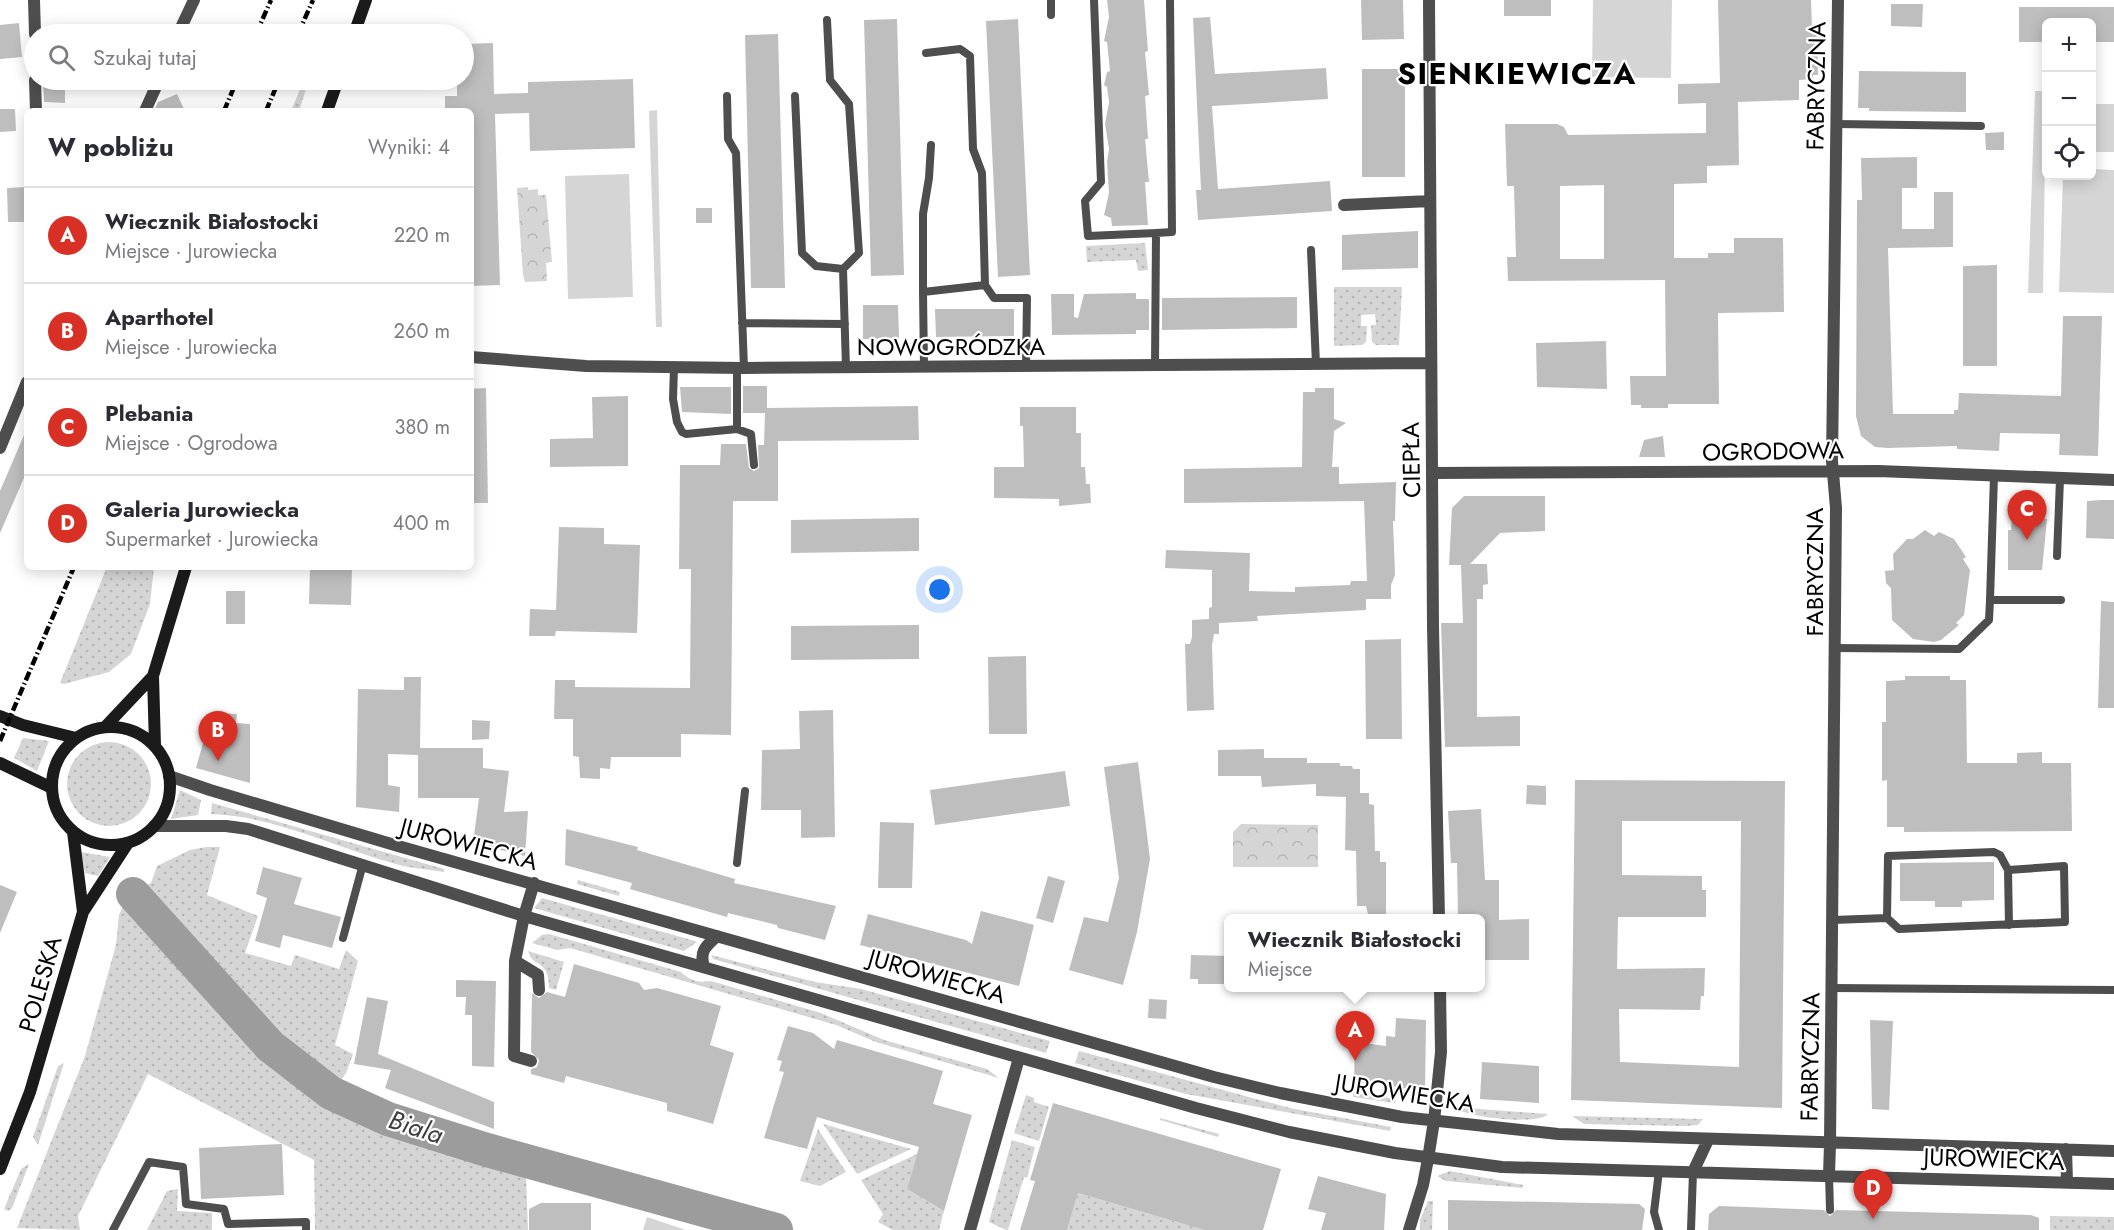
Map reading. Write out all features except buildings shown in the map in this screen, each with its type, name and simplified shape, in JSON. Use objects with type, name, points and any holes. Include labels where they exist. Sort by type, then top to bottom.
[{"type":"main road","points":[[358,24],[366,0]]},
{"type":"main road","points":[[328,108],[334,90]]},
{"type":"main road","points":[[154,746],[153,676],[185,570]]},
{"type":"main road","points":[[105,727],[153,676]]},
{"type":"main road","points":[[0,716],[22,725],[76,738]]},
{"type":"main road","points":[[105,727],[132,731],[154,746],[164,760],[169,776],[170,794],[164,811],[154,826],[142,836],[128,843],[108,845],[90,841],[73,832],[62,820],[55,805],[52,788],[54,769],[62,752],[76,738],[105,727]]},
{"type":"main road","points":[[0,763],[52,788]]},
{"type":"main road","name":"POLESKA","points":[[73,832],[82,912]]},
{"type":"main road","name":"POLESKA","points":[[0,1169],[30,1092],[82,912],[128,843]]},
{"type":"street","points":[[34,0],[35,24]]},
{"type":"street","points":[[183,24],[194,0]]},
{"type":"street","name":"CIEPŁA","points":[[1429,0],[1432,473],[1439,914]]},
{"type":"street","name":"FABRYCZNA","points":[[1829,1175],[1836,508],[1832,471],[1838,0]]},
{"type":"street","points":[[36,90],[36,108]]},
{"type":"street","points":[[146,108],[154,90]]},
{"type":"street","points":[[1344,205],[1430,201]]},
{"type":"street","name":"NOWOGRÓDZKA","points":[[474,357],[572,366],[674,368],[1431,363]]},
{"type":"street","points":[[0,448],[24,389]]},
{"type":"street","name":"OGRODOWA","points":[[1432,473],[1832,471],[2114,480]]},
{"type":"street","name":"JUROWIECKA","points":[[169,776],[398,846],[1214,1077],[1291,1096],[1434,1121],[1558,1134],[1830,1144],[2114,1150]]},
{"type":"street","name":"JUROWIECKA","points":[[154,826],[226,826],[248,829],[524,916],[1019,1058],[1289,1132],[1428,1159],[1522,1168],[2114,1184]]},
{"type":"street","points":[[531,1061],[514,1056],[515,961],[524,916],[534,883]]},
{"type":"street","points":[[704,967],[701,956],[703,948],[717,936]]},
{"type":"street","points":[[515,961],[538,975],[539,990]]},
{"type":"street","points":[[1409,1230],[1428,1159],[1434,1121],[1441,1052],[1440,992]]},
{"type":"street","points":[[970,1230],[1019,1058]]},
{"type":"street","points":[[1693,1172],[1708,1140]]},
{"type":"street","points":[[2066,1149],[2067,1182]]},
{"type":"lane","points":[[1051,0],[1051,15]]},
{"type":"lane","points":[[1094,0],[1101,182],[1085,201],[1088,236],[1173,232],[1170,0]]},
{"type":"lane","points":[[827,20],[830,80],[849,104],[859,253],[843,269],[846,368]]},
{"type":"lane","points":[[926,53],[960,49],[970,56],[973,149],[981,173],[985,285],[994,298],[1027,298],[1026,366]]},
{"type":"lane","points":[[728,96],[728,139],[736,153],[742,323],[737,429]]},
{"type":"lane","points":[[795,96],[802,253],[816,266],[843,269]]},
{"type":"lane","points":[[1836,124],[1981,126]]},
{"type":"lane","points":[[924,367],[922,214],[929,178],[931,146]]},
{"type":"lane","points":[[1155,365],[1156,233]]},
{"type":"lane","points":[[1311,250],[1316,364]]},
{"type":"lane","points":[[923,292],[985,285]]},
{"type":"lane","points":[[742,323],[845,324]]},
{"type":"lane","points":[[674,368],[674,399],[677,422],[682,432],[687,434],[737,429],[751,434],[754,465]]},
{"type":"lane","points":[[1834,648],[1959,649],[1989,620],[1994,476]]},
{"type":"lane","points":[[2057,556],[2060,479]]},
{"type":"lane","points":[[1990,600],[2061,600]]},
{"type":"lane","points":[[737,863],[745,791]]},
{"type":"lane","points":[[1887,918],[1888,856],[1994,852],[2000,855],[2008,870],[2009,925]]},
{"type":"lane","points":[[343,938],[363,864]]},
{"type":"lane","points":[[1833,920],[1887,918],[1899,929],[2065,922],[2064,866],[2008,870]]},
{"type":"lane","points":[[1832,988],[2114,990]]},
{"type":"lane","points":[[113,1230],[149,1162],[183,1167],[186,1204],[224,1209],[228,1224],[306,1222],[306,1230]]},
{"type":"lane","points":[[1659,1171],[1654,1212],[1659,1230]]},
{"type":"lane","points":[[1691,1230],[1693,1172]]},
{"type":"lane","points":[[1829,1175],[1830,1210]]},
{"type":"green space","points":[[1593,0],[1672,0],[1671,78],[1592,77]]},
{"type":"green space","points":[[300,90],[306,90],[300,108],[292,108]]},
{"type":"green space","points":[[2035,91],[2042,91],[2042,180],[2045,180],[2043,293],[2028,293]]},
{"type":"green space","points":[[2096,104],[2114,104],[2114,152],[2096,152]]},
{"type":"green space","points":[[657,110],[662,327],[656,327],[649,111]]},
{"type":"green space","points":[[2096,169],[2114,170],[2114,293],[2059,292],[2063,180],[2096,180]]},
{"type":"green space","points":[[629,174],[633,297],[568,299],[565,176]]},
{"type":"green space","points":[[528,187],[528,190],[538,189],[538,195],[546,195],[552,262],[546,263],[547,281],[525,282],[523,275],[517,188]]},
{"type":"green space","points":[[1145,243],[1148,270],[1138,271],[1136,260],[1087,262],[1086,246]]},
{"type":"green space","points":[[1334,287],[1402,287],[1399,345],[1376,345],[1372,342],[1371,325],[1376,325],[1375,314],[1361,315],[1361,326],[1367,326],[1366,342],[1362,345],[1334,346]]},
{"type":"green space","points":[[106,570],[154,570],[150,604],[131,654],[109,672],[64,684],[60,683]]},
{"type":"green space","points":[[23,738],[49,741],[37,771],[14,758]]},
{"type":"green space","points":[[109,742],[125,745],[139,754],[148,768],[151,784],[148,800],[139,814],[125,823],[109,826],[93,823],[79,814],[70,800],[67,784],[70,768],[79,754],[93,745]]},
{"type":"green space","points":[[180,790],[201,800],[198,815],[171,819]]},
{"type":"green space","points":[[212,803],[444,869],[444,872],[396,864],[301,832],[257,820],[211,814]]},
{"type":"green space","points":[[1241,824],[1318,825],[1318,867],[1233,867],[1233,832]]},
{"type":"green space","points":[[220,847],[207,895],[258,916],[245,953],[291,966],[295,955],[339,969],[346,950],[358,961],[335,1045],[353,1054],[346,1073],[332,1093],[388,1119],[487,1150],[526,1175],[528,1230],[315,1230],[314,1160],[148,1074],[78,1216],[80,1230],[17,1228],[85,1056],[116,945],[119,915],[126,899],[138,888],[151,883],[157,866],[190,850]]},
{"type":"green space","points":[[81,852],[110,857],[98,876],[85,873]]},
{"type":"green space","points":[[578,880],[620,892],[619,896],[577,884]]},
{"type":"green space","points":[[542,898],[697,942],[684,951],[534,908]]},
{"type":"green space","points":[[549,934],[681,972],[695,981],[711,981],[821,1013],[884,1040],[987,1069],[999,1078],[876,1042],[836,1025],[570,948],[557,950],[532,943],[542,935]]},
{"type":"green space","points":[[528,951],[564,962],[556,990],[549,988],[544,968],[530,957]]},
{"type":"green space","points":[[711,955],[815,982],[861,989],[1050,1041],[1046,1053],[713,959]]},
{"type":"green space","points":[[1079,1051],[1290,1108],[1391,1127],[1390,1131],[1186,1094],[1075,1063]]},
{"type":"green space","points":[[64,1063],[38,1145],[33,1137],[58,1066]]},
{"type":"green space","points":[[1353,1092],[1396,1099],[1395,1103],[1353,1097]]},
{"type":"green space","points":[[1026,1095],[1034,1098],[1034,1102],[1049,1107],[1039,1141],[1014,1133]]},
{"type":"green space","points":[[1453,1107],[1548,1114],[1541,1118],[1500,1119],[1471,1114]]},
{"type":"green space","points":[[1572,1116],[1703,1119],[1698,1125],[1685,1126],[1584,1124]]},
{"type":"green space","points":[[1160,1118],[1219,1134],[1218,1137],[1160,1120]]},
{"type":"green space","points":[[823,1124],[911,1149],[857,1174]]},
{"type":"green space","points":[[818,1129],[846,1172],[820,1186],[800,1181]]},
{"type":"green space","points":[[1012,1140],[1035,1147],[1027,1178],[1024,1177],[1008,1230],[1006,1230],[989,1222]]},
{"type":"green space","points":[[917,1154],[907,1189],[944,1211],[939,1230],[893,1230],[878,1222],[883,1214],[861,1180]]},
{"type":"green space","points":[[29,1164],[12,1208],[8,1211],[4,1209],[21,1169]]},
{"type":"green space","points":[[1450,1171],[1523,1185],[1523,1188],[1446,1181],[1437,1176]]},
{"type":"green space","points":[[178,1189],[177,1211],[212,1213],[212,1230],[147,1230],[167,1191]]},
{"type":"green space","points":[[1078,1193],[1204,1230],[1067,1230]]},
{"type":"green space","points":[[1428,1201],[1433,1201],[1432,1230],[1420,1230],[1420,1220]]},
{"type":"green space","points":[[2050,1216],[2114,1217],[2114,1230],[2050,1230]]},
{"type":"green space","points":[[647,1217],[686,1230],[643,1230]]},
{"type":"waterway","name":"Biala","points":[[133,894],[270,1046],[331,1093],[388,1119],[487,1150],[776,1230]]},
{"type":"railway","points":[[260,24],[271,0]]},
{"type":"railway","points":[[302,24],[313,0]]},
{"type":"railway","points":[[225,108],[233,90]]},
{"type":"railway","points":[[267,108],[275,90]]},
{"type":"railway","points":[[0,741],[73,570]]},
{"type":"place","name":"Plebania","points":[[2027,540]]},
{"type":"place","name":"Aparthotel","points":[[218,761]]},
{"type":"place","name":"Wiecznik Białostocki","points":[[1355,1061]]},
{"type":"place","name":"Galeria Jurowiecka","points":[[1873,1219]]},
{"type":"district","name":"SIENKIEWICZA","points":[[1517,73]]}]
